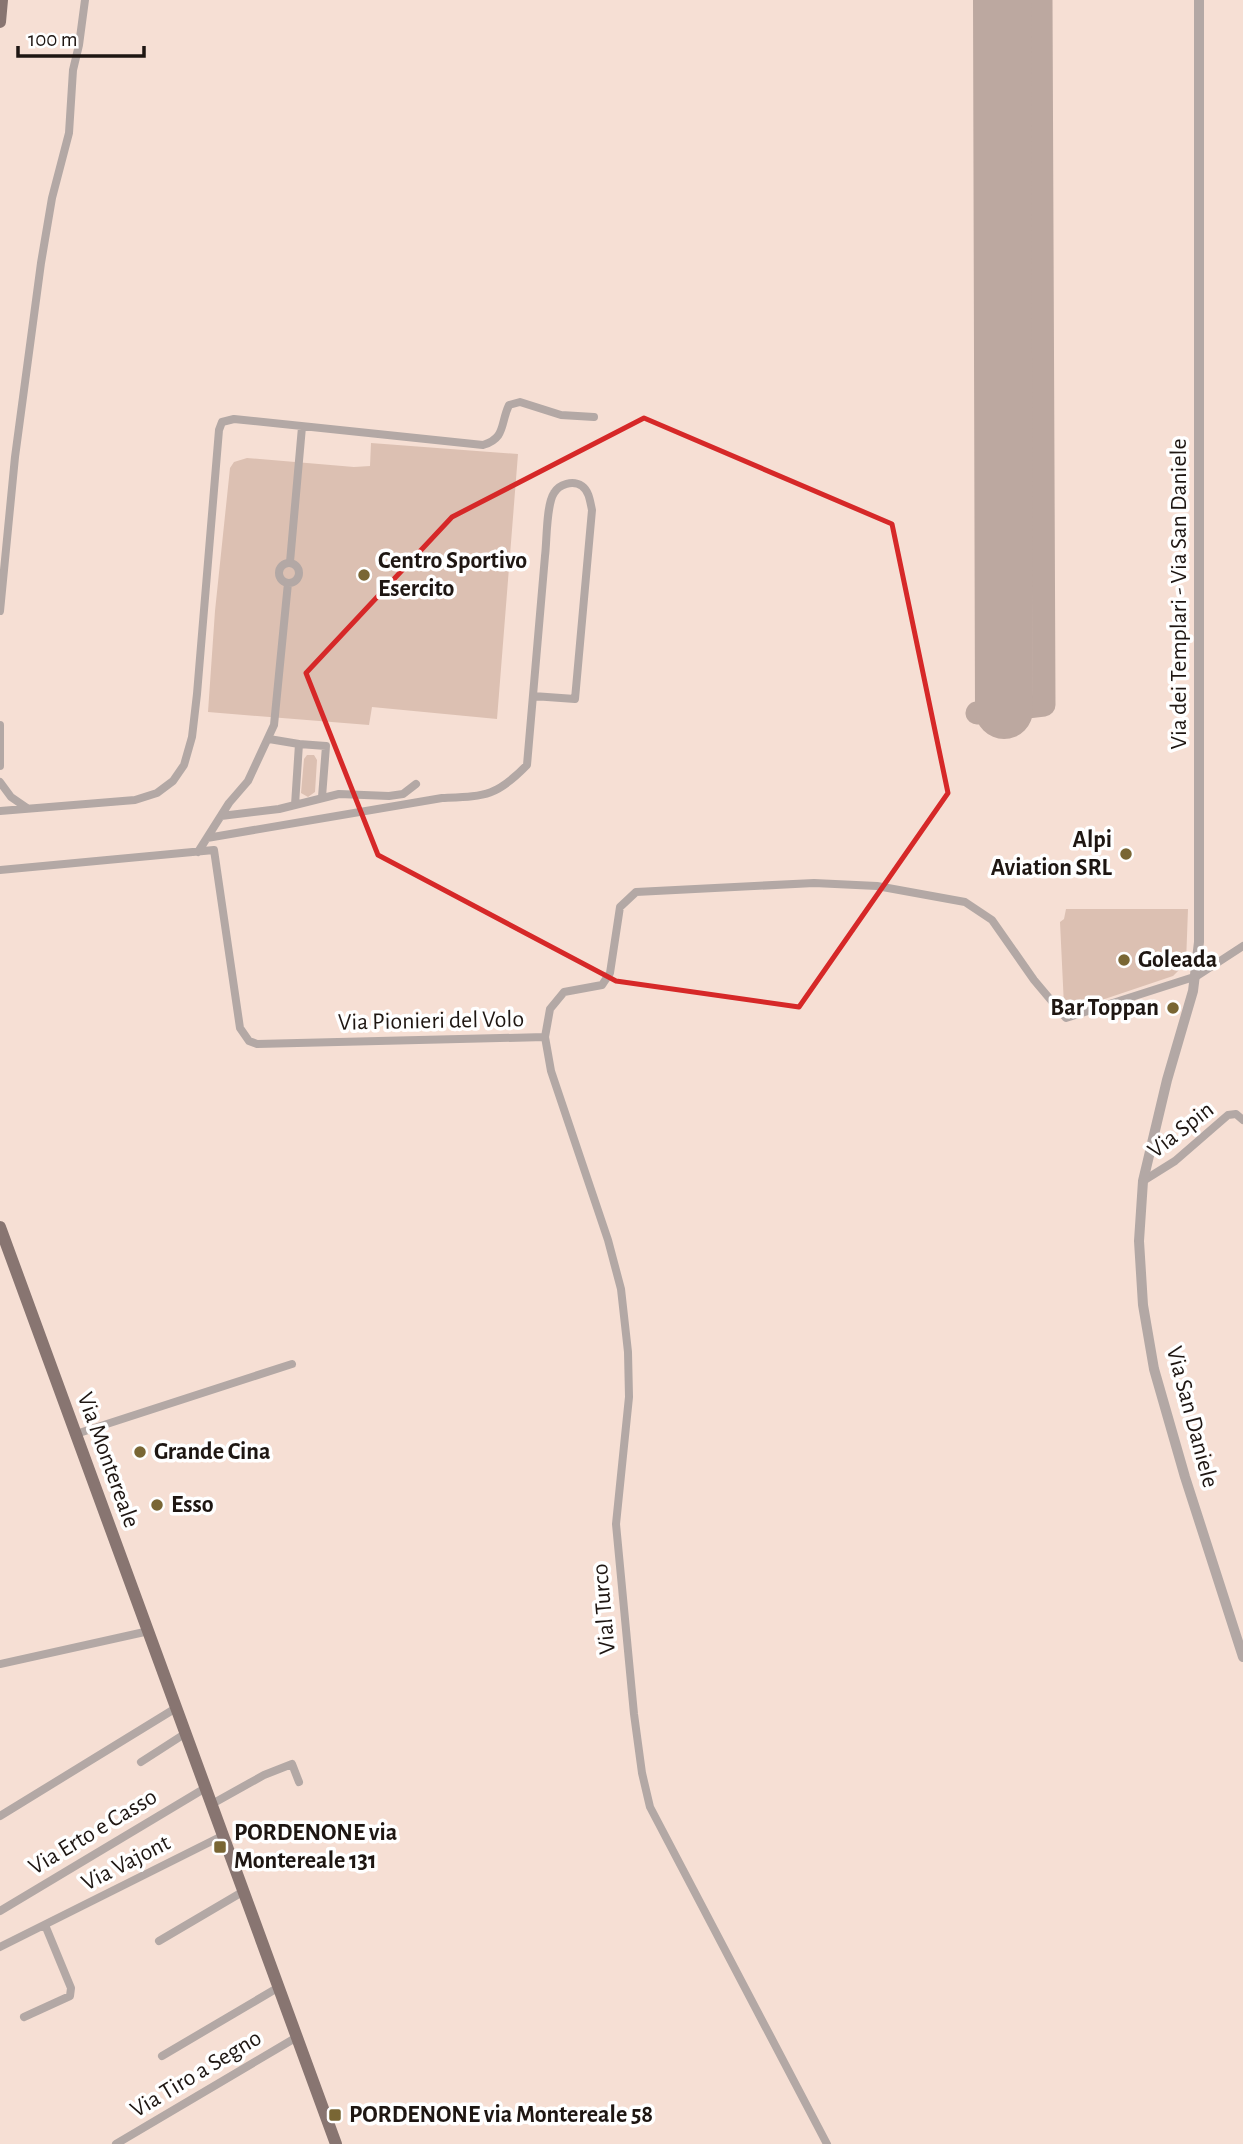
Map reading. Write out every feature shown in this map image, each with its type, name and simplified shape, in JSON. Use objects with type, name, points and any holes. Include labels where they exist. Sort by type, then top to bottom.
[{"type":"main road","points":[[0,22],[2,0]]},
{"type":"main road","name":"Via Montereale","points":[[0,1227],[336,2144]]},
{"type":"street","points":[[0,611],[15,457],[40,276],[52,198],[69,134],[74,70],[85,0]]},
{"type":"street","name":"Via dei Templari - Via San Daniele","points":[[1143,1181],[1167,1080],[1197,976],[1201,869],[1199,0]]},
{"type":"street","points":[[0,811],[135,800],[157,793],[173,781],[184,765],[192,737],[219,430],[222,422],[234,419],[483,445],[494,442],[501,431],[509,405],[520,402],[561,415],[594,417]]},
{"type":"street","points":[[290,562],[302,427]]},
{"type":"street","points":[[206,838],[442,798],[480,796],[500,790],[527,765],[533,696],[551,498],[555,490],[575,483],[584,487],[590,497],[592,510],[575,699],[533,696]]},
{"type":"street","points":[[290,562],[297,565],[299,572],[295,581],[288,583],[282,580],[279,572],[284,564],[290,562]]},
{"type":"street","points":[[0,870],[198,852],[248,781],[274,725],[288,583]]},
{"type":"street","points":[[0,725],[0,766]]},
{"type":"street","points":[[269,739],[326,746],[322,797]]},
{"type":"street","points":[[295,804],[299,744]]},
{"type":"street","points":[[0,782],[11,797],[28,809]]},
{"type":"street","points":[[221,816],[279,809],[339,794],[403,794],[416,785]]},
{"type":"street","name":"Via Pionieri del Volo","points":[[198,852],[214,850],[240,1028],[249,1041],[257,1044],[545,1037],[550,1009],[564,992],[602,985],[610,974],[620,907],[636,892],[814,883],[877,886],[965,902],[992,920],[1034,980],[1066,1018],[1197,976]]},
{"type":"street","points":[[1197,976],[1243,946]]},
{"type":"street","name":"Vial Turco","points":[[545,1037],[551,1071],[608,1240],[621,1289],[628,1352],[629,1397],[616,1524],[634,1714],[642,1773],[650,1807],[827,2144]]},
{"type":"street","name":"Via Spin","points":[[1143,1181],[1175,1161],[1228,1115],[1236,1114],[1243,1120]]},
{"type":"street","name":"Via San Daniele","points":[[1143,1181],[1140,1267],[1143,1305],[1154,1369],[1185,1477],[1243,1657]]},
{"type":"street","points":[[76,1434],[292,1364]]},
{"type":"street","points":[[0,1664],[149,1631]]},
{"type":"street","points":[[0,1816],[176,1708]]},
{"type":"street","points":[[141,1762],[186,1733]]},
{"type":"street","points":[[212,1804],[264,1774],[292,1764],[299,1782]]},
{"type":"street","name":"Via Erto e Casso","points":[[0,1911],[206,1787]]},
{"type":"street","name":"Via Vajont","points":[[0,1947],[224,1835]]},
{"type":"street","points":[[159,1941],[244,1891]]},
{"type":"street","points":[[24,2017],[70,1996],[71,1988],[45,1925]]},
{"type":"street","points":[[162,2056],[279,1986]]},
{"type":"street","name":"Via Tiro a Segno","points":[[116,2144],[297,2036]]},
{"type":"highlighted area","points":[[644,418],[892,524],[948,793],[799,1007],[616,981],[378,855],[306,673],[452,517]]},
{"type":"shaded area","name":"Centro Sportivo Esercito","points":[[371,443],[518,454],[497,719],[372,707],[369,725],[208,712],[230,468],[234,462],[247,458],[370,466]]},
{"type":"shaded area","points":[[307,755],[314,755],[317,760],[315,792],[308,797],[301,793],[304,759]]},
{"type":"shaded area","name":"Goleada","points":[[1066,909],[1188,909],[1186,963],[1173,976],[1081,1007],[1068,1008],[1064,1006],[1060,922],[1064,919]]},
{"type":"taxiway","points":[[977,713],[1044,705],[1041,0]]},
{"type":"runway","points":[[1002,0],[1004,710]]},
{"type":"place","name":"Centro Sportivo Esercito","points":[[364,575]]},
{"type":"place","name":"Alpi Aviation SRL","points":[[1126,854]]},
{"type":"place","name":"Goleada","points":[[1124,960]]},
{"type":"place","name":"Bar Toppan","points":[[1173,1008]]},
{"type":"place","name":"Grande Cina","points":[[140,1452]]},
{"type":"place","name":"Esso","points":[[157,1505]]},
{"type":"place","name":"PORDENONE via Montereale 131","points":[[220,1847]]},
{"type":"place","name":"PORDENONE via Montereale 58","points":[[335,2115]]}]
